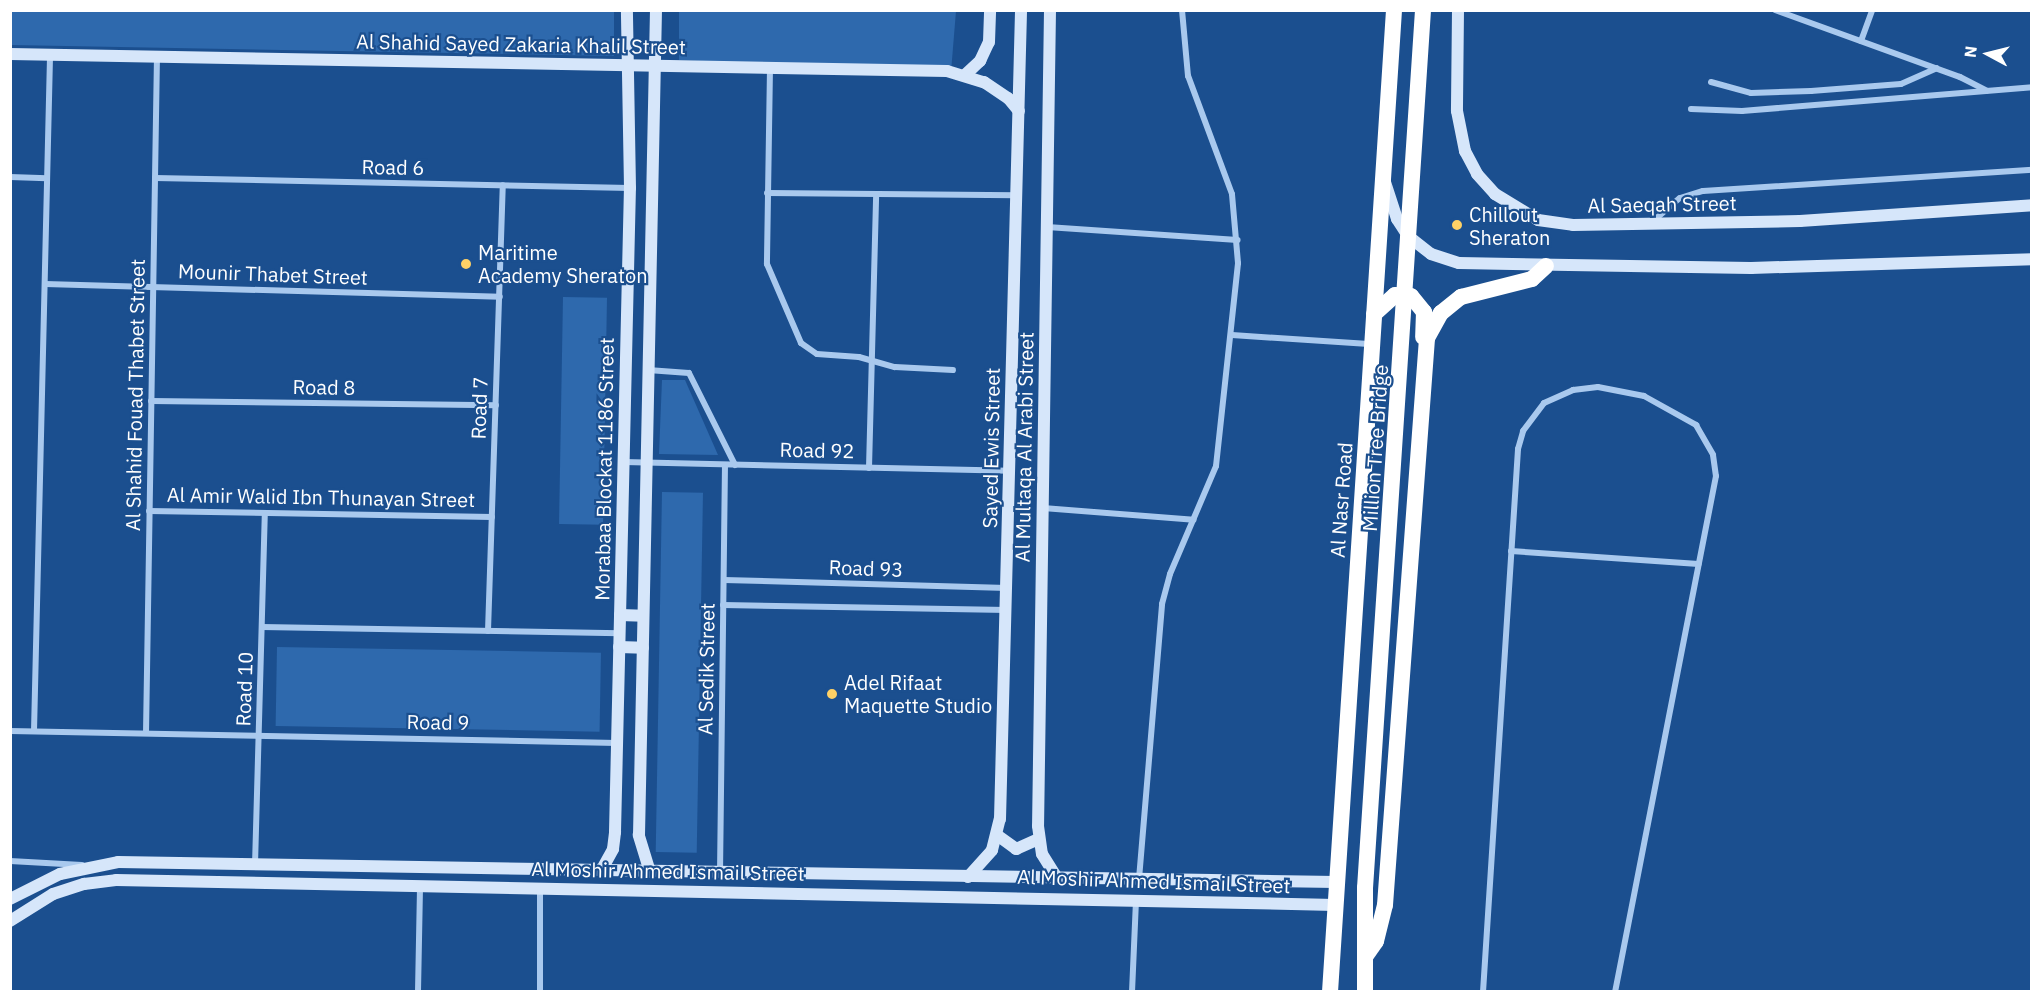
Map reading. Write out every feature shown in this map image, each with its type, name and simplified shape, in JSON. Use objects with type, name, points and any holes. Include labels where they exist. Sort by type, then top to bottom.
[{"type":"highway","name":"Al Nasr Road","points":[[1330,992],[1394,10]]},
{"type":"highway","name":"Million Tree Bridge","points":[[1365,957],[1365,888],[1423,10]]},
{"type":"highway","points":[[1425,353],[1433,324],[1450,304],[1473,292],[1532,279],[1546,266]]},
{"type":"highway","points":[[1365,992],[1365,957],[1376,941],[1384,905],[1425,353],[1424,312],[1416,298],[1395,295],[1374,314]]},
{"type":"main road","name":"Morabaa Blockat 1186 Street","points":[[601,871],[613,849],[615,832],[630,188],[626,65],[627,10]]},
{"type":"main road","points":[[650,872],[639,835],[656,10]]},
{"type":"main road","points":[[965,75],[980,61],[989,42],[990,10]]},
{"type":"main road","name":"Sayed Ewis Street","points":[[968,877],[983,863],[997,835],[1008,588],[1021,10]]},
{"type":"main road","name":"Al Multaqa Al Arabi Street","points":[[1050,10],[1038,839],[1048,866],[1057,878]]},
{"type":"main road","name":"Al Saeqah Street","points":[[1458,10],[1458,125],[1470,163],[1485,185],[1516,210],[1549,223],[1650,224],[1800,221],[2031,205]]},
{"type":"main road","name":"Al Shahid Sayed Zakaria Khalil Street","points":[[10,54],[654,65],[965,75],[997,89],[1019,111]]},
{"type":"main road","points":[[1383,175],[1402,228],[1431,254],[1459,263],[1546,266],[1827,267],[2031,259]]},
{"type":"main road","points":[[620,615],[644,616]]},
{"type":"main road","points":[[619,647],[643,648]]},
{"type":"main road","points":[[997,835],[1016,849],[1038,839]]},
{"type":"main road","name":"Al Moshir Ahmed Ismail Street","points":[[10,899],[43,880],[118,862],[1336,882]]},
{"type":"main road","points":[[834,893],[835,875]]},
{"type":"main road","name":"Al Moshir Ahmed Ismail Street","points":[[10,921],[53,894],[100,881],[834,893],[1335,905]]},
{"type":"main road","points":[[1294,905],[1301,893],[1295,882]]},
{"type":"street","points":[[1139,880],[1162,604],[1170,574],[1216,466],[1232,335],[1238,240],[1232,194],[1188,76],[1182,10]]},
{"type":"street","points":[[1775,10],[1936,68],[1988,91]]},
{"type":"street","points":[[1861,41],[1872,10]]},
{"type":"street","points":[[34,731],[50,55]]},
{"type":"street","name":"Al Shahid Fouad Thabet Street","points":[[146,733],[157,57]]},
{"type":"street","points":[[770,68],[767,264],[801,343],[812,353],[872,361],[895,367],[953,370]]},
{"type":"street","points":[[1711,82],[1737,91],[1776,93],[1901,84],[1936,68]]},
{"type":"street","points":[[1691,109],[1742,111],[2031,87]]},
{"type":"street","points":[[1650,224],[1680,198],[1703,191],[2031,170]]},
{"type":"street","points":[[10,177],[47,178]]},
{"type":"street","name":"Road 6","points":[[155,178],[630,188]]},
{"type":"street","name":"Road 7","points":[[488,631],[503,185]]},
{"type":"street","points":[[768,193],[1017,195]]},
{"type":"street","points":[[869,468],[876,194]]},
{"type":"street","points":[[1047,227],[1238,240]]},
{"type":"street","name":"Mounir Thabet Street","points":[[45,284],[500,297]]},
{"type":"street","points":[[1232,335],[1372,344]]},
{"type":"street","points":[[648,370],[689,373],[735,465]]},
{"type":"street","points":[[1484,992],[1518,449],[1523,431],[1544,403],[1573,390],[1599,387],[1624,390],[1653,400],[1696,425],[1705,437],[1716,476],[1615,992]]},
{"type":"street","name":"Road 8","points":[[151,401],[496,405]]},
{"type":"street","name":"Road 92","points":[[624,462],[1009,471]]},
{"type":"street","name":"Al Sedik Street","points":[[720,873],[725,465]]},
{"type":"street","points":[[1043,508],[1194,520]]},
{"type":"street","name":"Al Amir Walid Ibn Thunayan Street","points":[[149,511],[492,517]]},
{"type":"street","name":"Road 10","points":[[255,865],[265,513]]},
{"type":"street","points":[[1511,551],[1698,564]]},
{"type":"street","name":"Road 93","points":[[723,580],[1008,588]]},
{"type":"street","name":"Road 93","points":[[723,604],[1007,610]]},
{"type":"street","points":[[262,627],[620,633]]},
{"type":"street","name":"Road 9","points":[[10,731],[617,743]]},
{"type":"street","name":"Al Moshir Ahmed Ismail Street","points":[[10,861],[95,866]]},
{"type":"street","points":[[418,992],[420,886]]},
{"type":"street","points":[[540,888],[540,992]]},
{"type":"street","points":[[1132,992],[1136,900]]},
{"type":"shaded area","points":[[11,10],[614,11],[614,56],[11,45]]},
{"type":"shaded area","points":[[679,11],[956,11],[951,72],[679,60]]},
{"type":"shaded area","points":[[563,297],[607,298],[603,525],[559,524]]},
{"type":"shaded area","points":[[662,380],[685,380],[718,455],[659,454]]},
{"type":"shaded area","points":[[662,492],[703,493],[697,853],[656,852]]},
{"type":"shaded area","points":[[277,647],[601,653],[600,732],[276,726]]},
{"type":"place","name":"Chillout Sheraton","points":[[1457,225]]},
{"type":"place","name":"Maritime Academy Sheraton","points":[[466,264]]},
{"type":"place","name":"Adel Rifaat Maquette Studio","points":[[832,694]]}]
